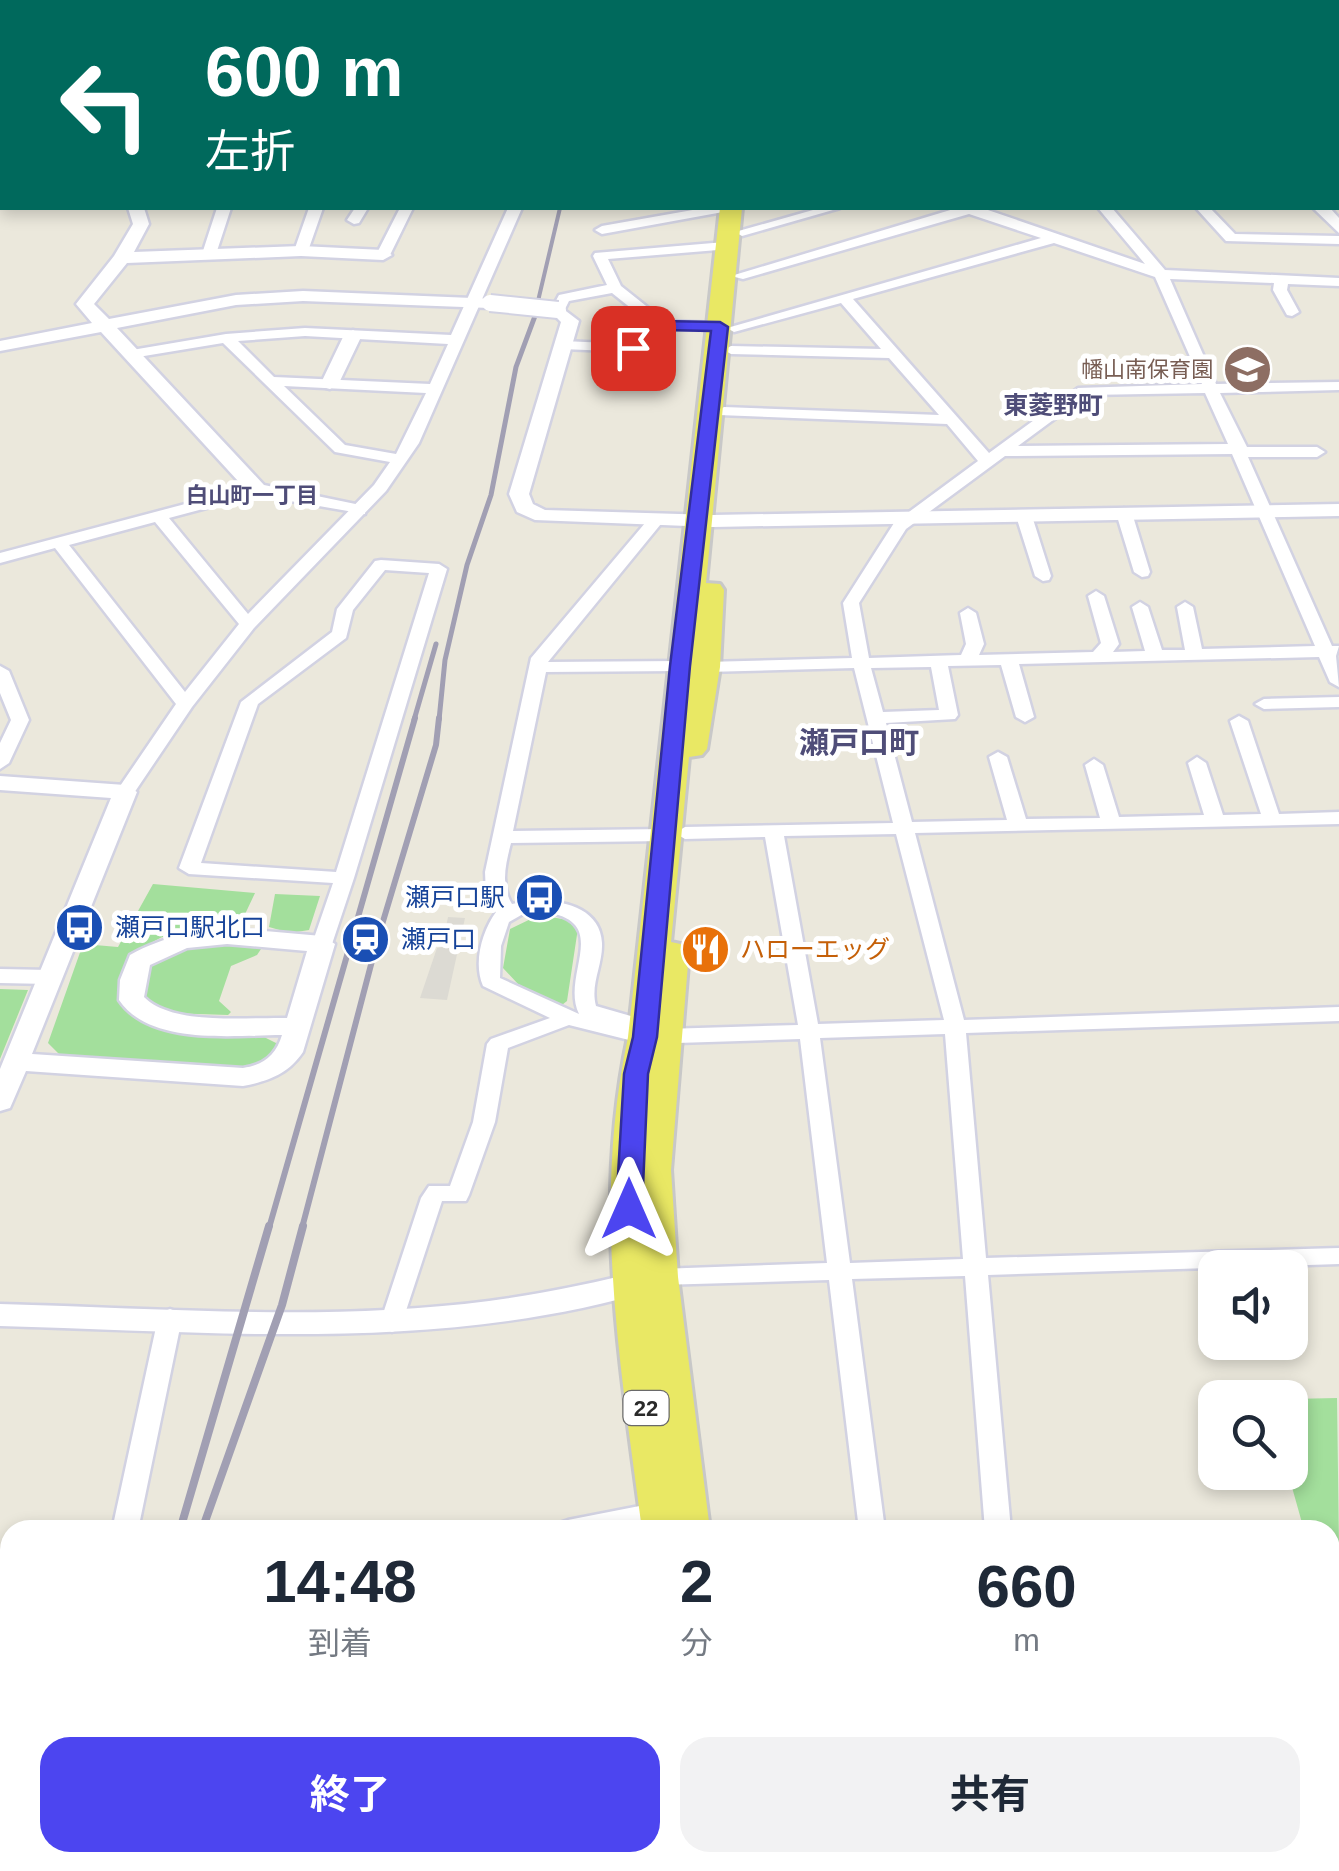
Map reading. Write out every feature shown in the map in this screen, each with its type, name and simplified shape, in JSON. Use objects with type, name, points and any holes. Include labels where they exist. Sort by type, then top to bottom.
[{"type":"main road","name":"22","points":[[706,520],[724,412],[728,335],[738,276],[738,229]]},
{"type":"main road","name":"22","points":[[670,1520],[643,1282],[653,1170],[651,1032],[738,229]]},
{"type":"street","points":[[137,210],[141,224],[122,258],[86,304],[257,490]]},
{"type":"street","points":[[209,254],[223,210]]},
{"type":"street","points":[[301,251],[315,210]]},
{"type":"street","points":[[122,258],[301,251],[383,255],[405,210]]},
{"type":"street","points":[[0,1102],[125,792],[185,704],[248,624],[380,488],[400,459],[422,424],[456,340],[482,303],[514,210]]},
{"type":"street","points":[[602,230],[716,210]]},
{"type":"street","points":[[824,210],[664,248],[600,256],[615,288],[660,326],[894,354]]},
{"type":"street","points":[[738,276],[964,210]]},
{"type":"street","points":[[976,210],[1160,274],[1339,282]]},
{"type":"street","points":[[1107,210],[1160,274],[1264,512],[1333,651],[1339,682]]},
{"type":"street","points":[[1205,210],[1231,238],[1339,240]]},
{"type":"street","points":[[728,335],[1053,238]]},
{"type":"street","points":[[1282,280],[1280,290],[1292,312]]},
{"type":"street","points":[[558,310],[564,298],[615,288]]},
{"type":"street","points":[[0,346],[202,304],[271,298],[482,303],[558,310],[570,322],[520,502],[542,516],[706,520],[1339,510]]},
{"type":"street","points":[[846,299],[952,420],[994,456],[1317,452]]},
{"type":"street","points":[[564,345],[633,348],[660,326]]},
{"type":"street","points":[[132,354],[226,338],[304,332],[456,340]]},
{"type":"street","points":[[330,383],[353,335]]},
{"type":"street","points":[[226,338],[340,449],[400,459]]},
{"type":"street","points":[[272,380],[437,389]]},
{"type":"street","points":[[997,1520],[955,1024],[861,662],[851,604],[900,526],[1088,390],[1339,386]]},
{"type":"street","points":[[724,412],[952,420]]},
{"type":"street","points":[[0,558],[257,490],[358,510]]},
{"type":"street","points":[[1124,513],[1142,572]]},
{"type":"street","points":[[158,516],[248,624]]},
{"type":"street","points":[[1024,516],[1043,576]]},
{"type":"street","points":[[507,913],[496,895],[502,837],[540,658],[657,519]]},
{"type":"street","points":[[58,542],[185,704]]},
{"type":"street","points":[[17,1062],[262,1075],[280,1064],[290,1052],[294,1027],[322,944],[344,878],[350,860],[439,569],[380,566],[344,609],[340,634],[250,702],[189,868],[344,878]]},
{"type":"street","points":[[1096,596],[1110,644],[1100,655]]},
{"type":"street","points":[[1140,607],[1155,654]]},
{"type":"street","points":[[1186,607],[1194,654]]},
{"type":"street","points":[[968,613],[974,644],[968,659]]},
{"type":"street","points":[[538,667],[693,667],[1333,651]]},
{"type":"street","points":[[1008,658],[1025,717]]},
{"type":"street","points":[[878,718],[949,715],[938,660]]},
{"type":"street","points":[[0,671],[20,720],[0,763]]},
{"type":"street","points":[[1264,704],[1339,702]]},
{"type":"street","points":[[1239,721],[1272,820]]},
{"type":"street","points":[[998,757],[1018,826]]},
{"type":"street","points":[[1197,764],[1215,821]]},
{"type":"street","points":[[1094,765],[1111,824]]},
{"type":"street","points":[[0,783],[125,792]]},
{"type":"street","points":[[502,837],[1339,818]]},
{"type":"street","points":[[774,831],[809,1030],[871,1520]]},
{"type":"street","points":[[651,1032],[595,1014],[583,1003],[593,939],[584,922],[569,910],[535,907],[507,913],[499,924],[487,970],[490,981],[565,1017],[651,1032],[1339,1014]]},
{"type":"street","points":[[294,1027],[167,1022],[142,1011],[132,1000],[130,988],[139,961],[179,938],[322,944]]},
{"type":"street","points":[[0,976],[50,977]]},
{"type":"street","points":[[392,1323],[432,1198],[437,1192],[458,1195],[484,1122],[498,1044],[555,1025],[565,1017]]},
{"type":"street","points":[[0,1315],[392,1323],[519,1307],[643,1282],[839,1270],[1339,1256]]},
{"type":"street","points":[[127,1520],[170,1318]]},
{"type":"green space","points":[[153,884],[255,893],[238,929],[183,931],[140,951],[118,982],[127,1011],[172,1030],[262,1036],[282,1046],[265,1070],[62,1057],[48,1043],[83,944],[118,947]]},
{"type":"green space","points":[[275,894],[320,896],[309,930],[290,933],[269,927]]},
{"type":"green space","points":[[539,915],[574,921],[578,928],[567,1001],[562,1005],[518,984],[503,968],[510,929]]},
{"type":"green space","points":[[195,943],[263,946],[257,955],[231,966],[219,1001],[231,1012],[228,1015],[167,1013],[143,999],[141,982],[154,959]]},
{"type":"green space","points":[[0,989],[28,990],[0,1059]]},
{"type":"green space","points":[[1337,1398],[1339,1520],[1301,1520],[1293,1490],[1308,1490],[1308,1399]]},
{"type":"shaded area","points":[[448,917],[465,918],[447,1000],[420,998],[437,948],[442,947]]},
{"type":"railway","points":[[534,318],[560,210]]},
{"type":"railway","points":[[439,720],[445,660],[467,565],[491,495],[516,367],[535,316]]},
{"type":"railway","points":[[414,720],[436,644]]},
{"type":"railway","points":[[269,1228],[415,718]]},
{"type":"railway","points":[[302,1228],[378,938],[436,745],[439,718]]},
{"type":"railway","points":[[183,1520],[269,1226]]},
{"type":"railway","points":[[206,1520],[282,1305],[303,1226]]},
{"type":"place","name":"幡山南保育園","points":[[1248,369]]},
{"type":"place","name":"瀬戸口駅","points":[[540,897]]},
{"type":"place","name":"瀬戸口駅北口","points":[[80,927]]},
{"type":"place","name":"瀬戸口","points":[[366,939]]},
{"type":"place","name":"ハローエッグ","points":[[705,949]]},
{"type":"district","name":"東菱野町","points":[[1053,405]]},
{"type":"district","name":"白山町一丁目","points":[[252,495]]},
{"type":"district","name":"瀬戸口町","points":[[859,743]]},
{"type":"route","points":[[629,1209],[636,1074],[645,1037],[642,1026],[680,666],[720,327],[660,326],[633,348]]}]
